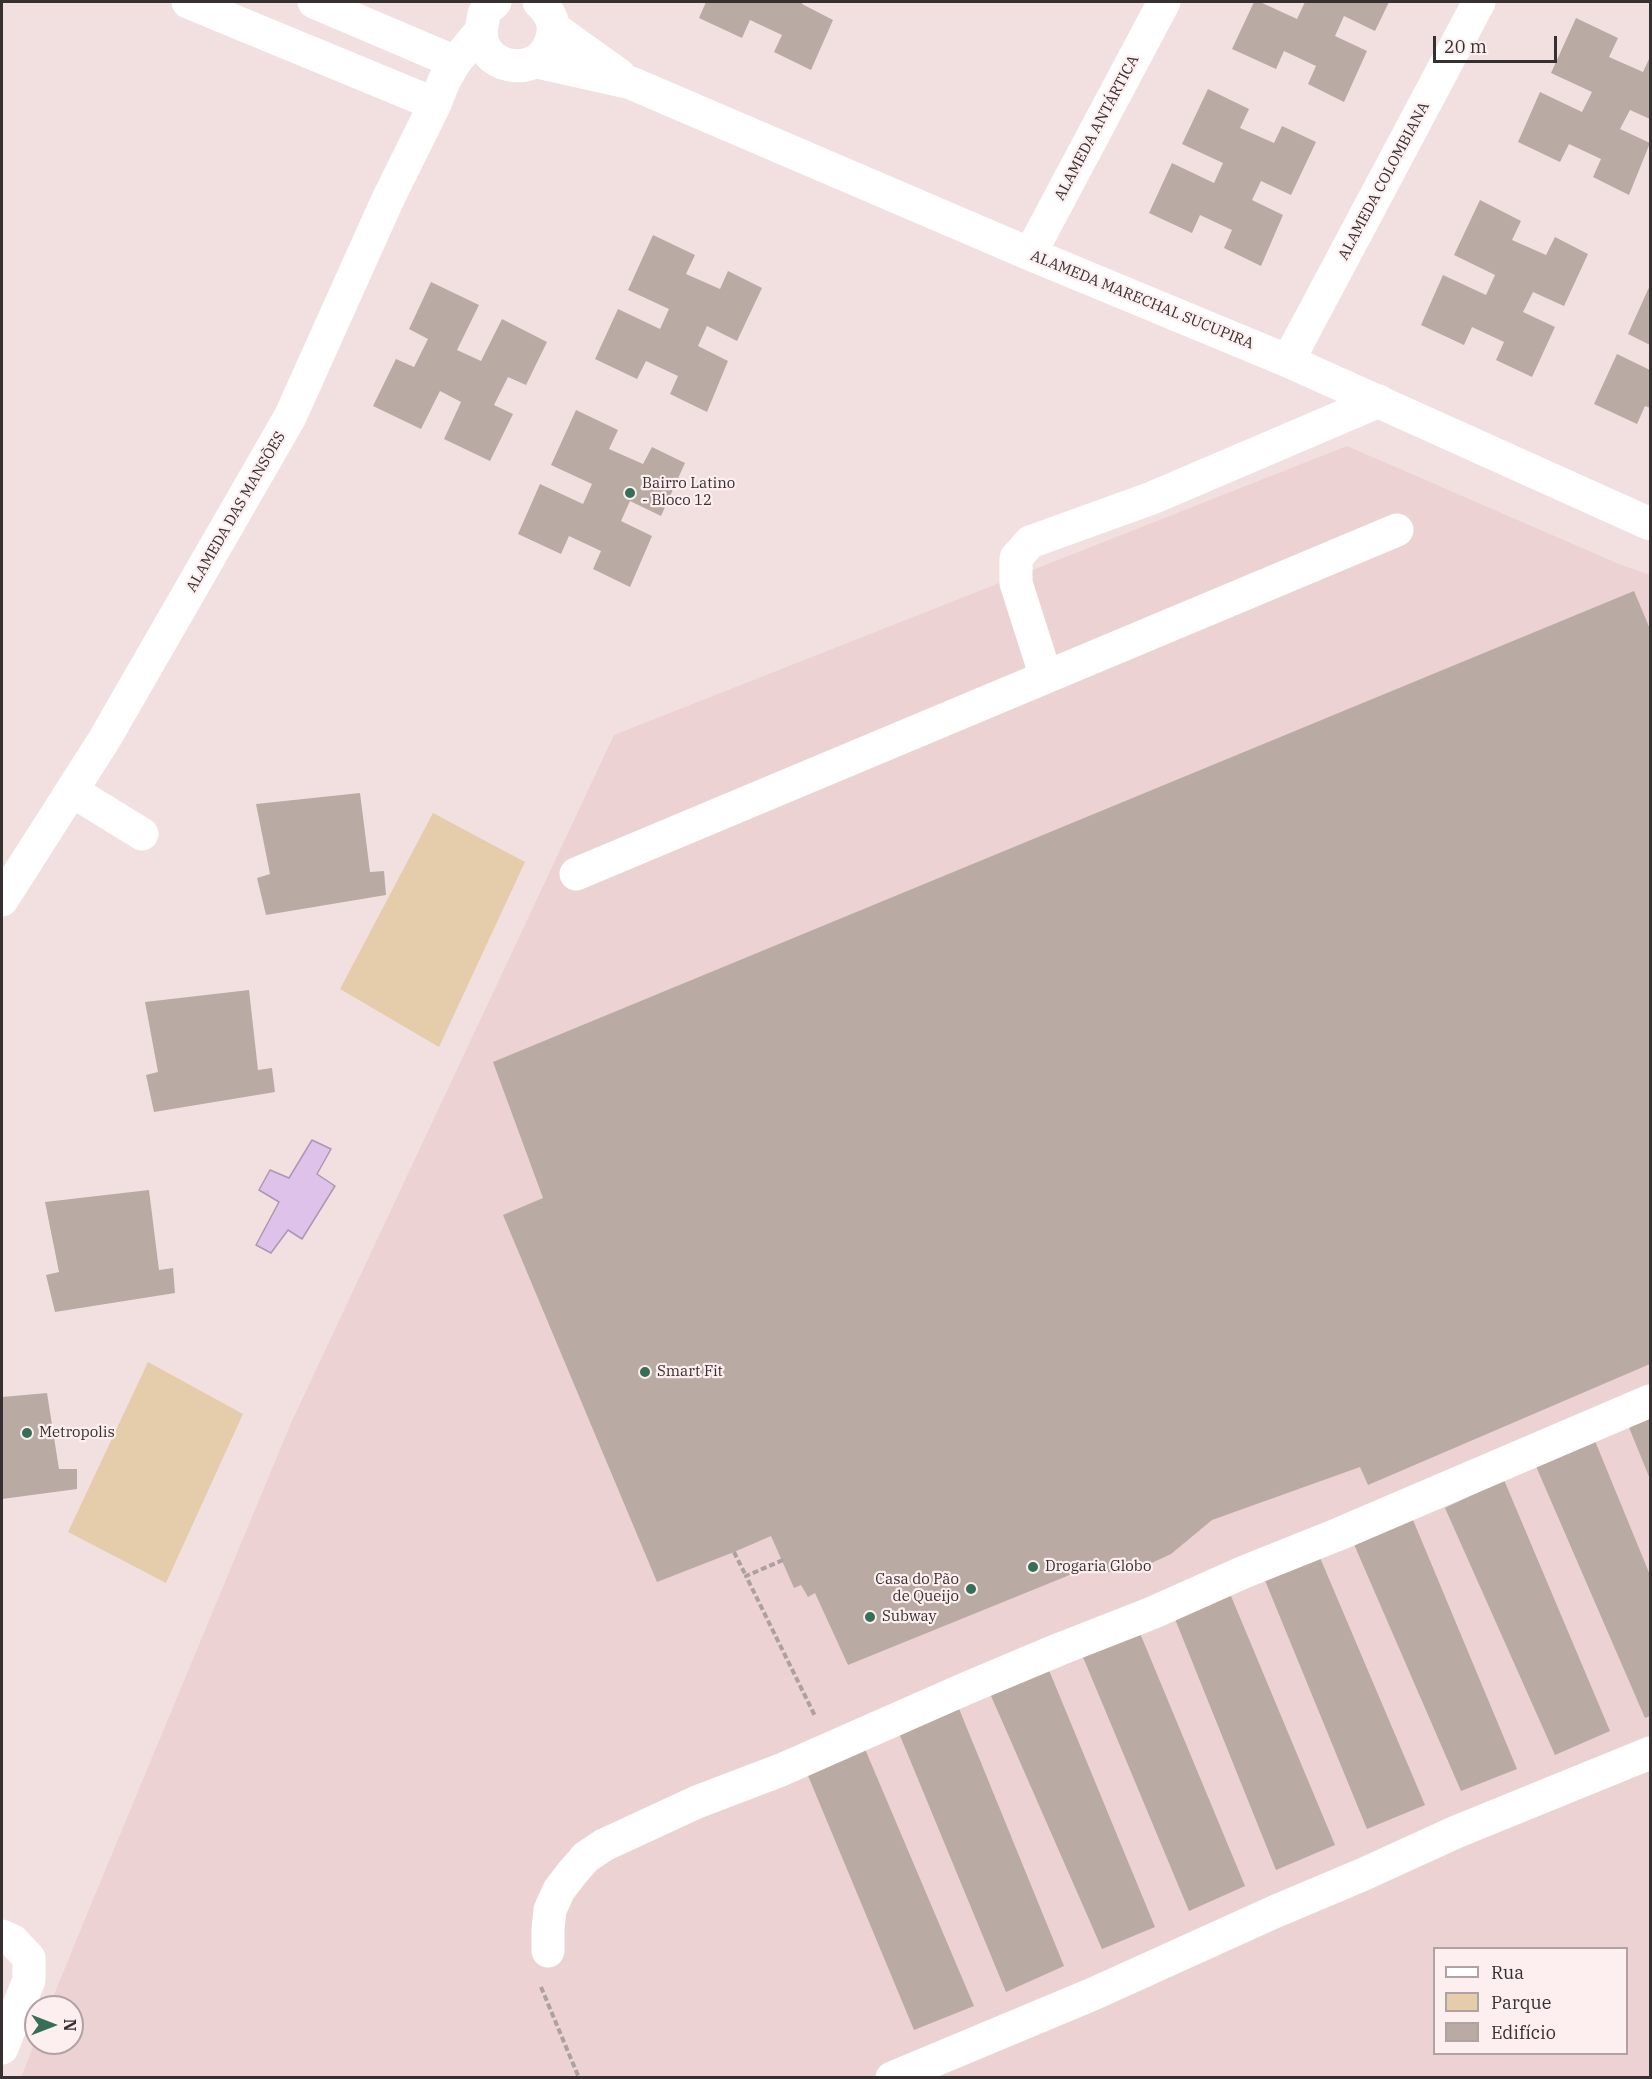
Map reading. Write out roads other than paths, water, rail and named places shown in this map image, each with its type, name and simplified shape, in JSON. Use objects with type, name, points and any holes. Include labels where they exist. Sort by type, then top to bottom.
[{"type":"street","points":[[188,2],[435,104]]},
{"type":"street","points":[[314,2],[455,62]]},
{"type":"street","name":"ALAMEDA DAS MANSÕES","points":[[2,900],[104,740],[290,417],[444,81],[455,62],[481,32],[485,12],[495,2]]},
{"type":"street","name":"ALAMEDA ANTÁRTICA","points":[[1030,254],[1164,2]]},
{"type":"street","name":"ALAMEDA COLOMBIANA","points":[[1288,361],[1479,2]]},
{"type":"street","points":[[537,62],[550,47],[548,10]]},
{"type":"street","name":"ALAMEDA MARECHAL SUCUPIRA","points":[[548,10],[631,83]]},
{"type":"street","points":[[481,32],[486,49],[500,63]]},
{"type":"street","name":"ALAMEDA MARECHAL SUCUPIRA","points":[[500,63],[519,67],[537,62],[631,83],[1030,254],[1288,361],[1650,524]]},
{"type":"street","name":"ALAMEDA DAS MANSÕES","points":[[435,104],[470,79],[500,63]]},
{"type":"street","points":[[1046,677],[1016,583],[1016,558],[1030,542],[1152,498],[1379,401]]},
{"type":"street","points":[[576,874],[1397,530]]},
{"type":"street","points":[[72,791],[142,834]]},
{"type":"street","points":[[548,1951],[550,1910],[559,1890],[586,1857],[604,1845],[697,1802],[781,1770],[1060,1649],[1152,1613],[1650,1401]]},
{"type":"street","points":[[892,2078],[1094,1994],[1456,1832],[1650,1753]]},
{"type":"street","points":[[2,1936],[13,1941],[29,1958],[29,1980],[2,2048]]},
{"type":"place","name":"Bairro Latino - Bloco 12","points":[[630,493]]},
{"type":"place","name":"Smart Fit","points":[[645,1372]]},
{"type":"place","name":"Metropolis","points":[[27,1433]]},
{"type":"place","name":"Drogaria Globo","points":[[1033,1567]]},
{"type":"place","name":"Casa do Pão de Queijo","points":[[971,1589]]},
{"type":"place","name":"Subway","points":[[870,1617]]}]
